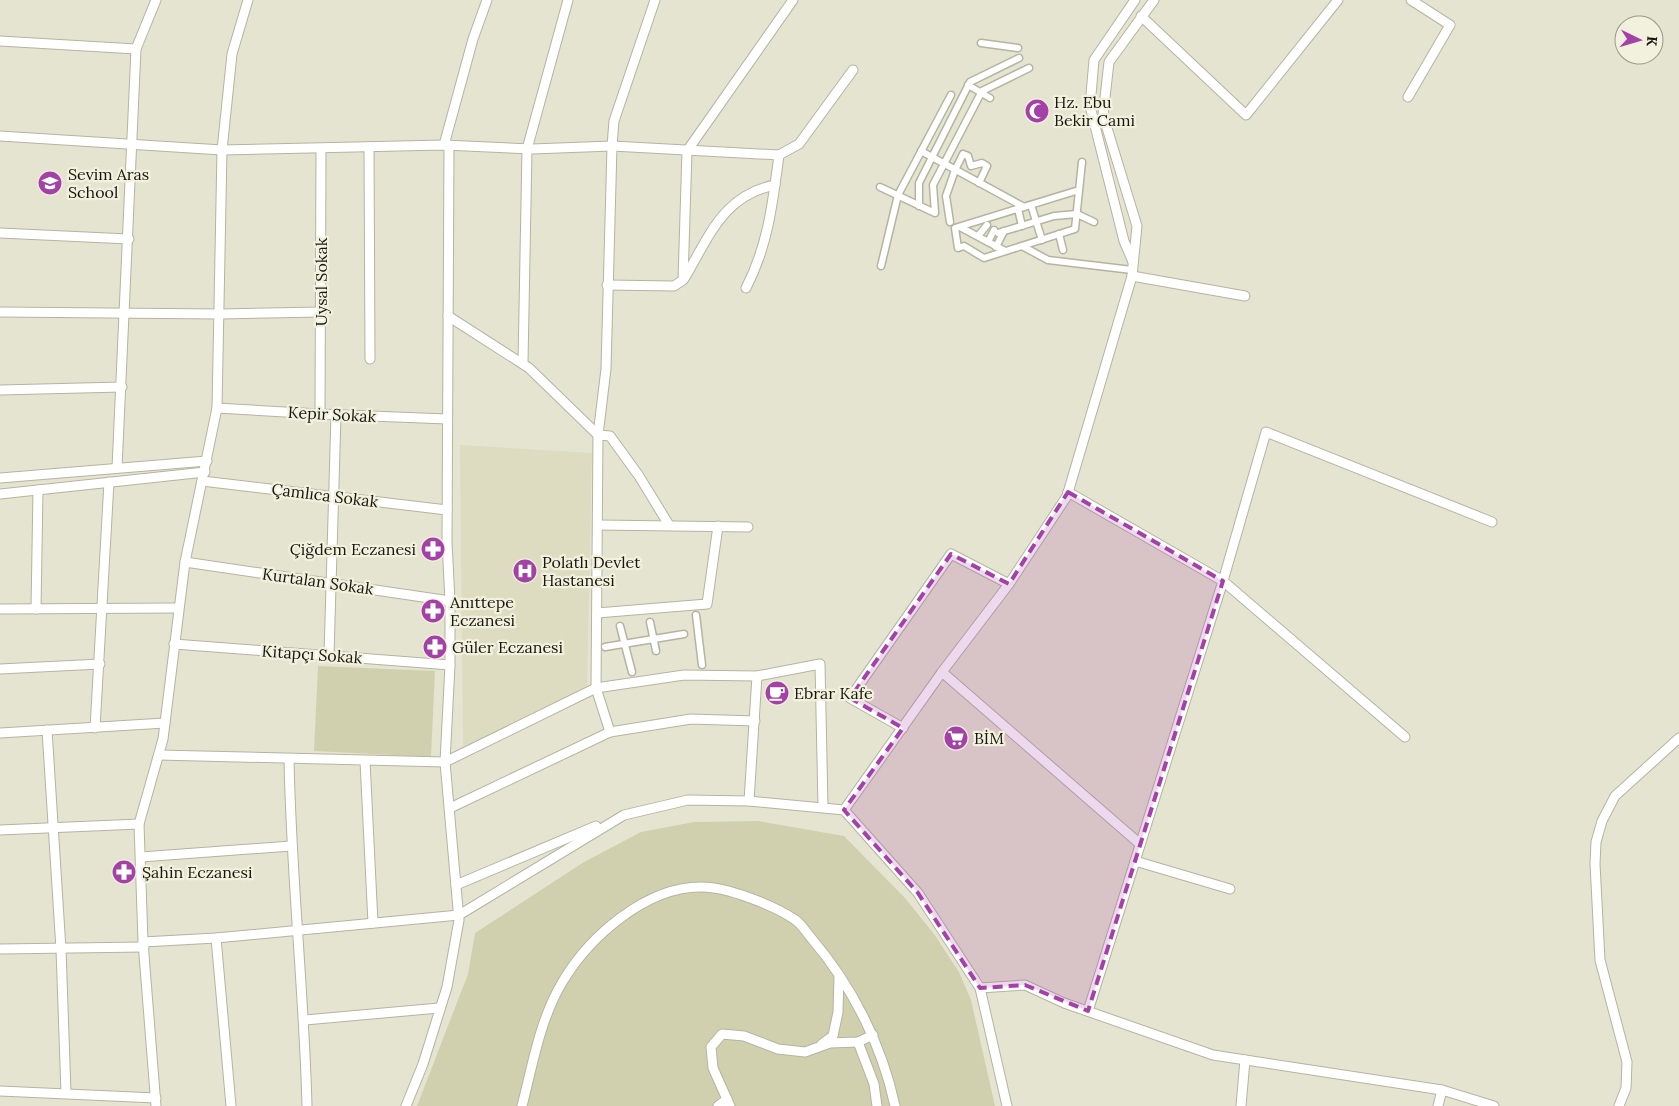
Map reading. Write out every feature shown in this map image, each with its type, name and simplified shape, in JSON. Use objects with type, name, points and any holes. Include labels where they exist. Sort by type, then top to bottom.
[{"type":"street","points":[[117,468],[129,239],[136,49],[156,0]]},
{"type":"street","points":[[0,1091],[66,1093],[156,1102],[144,945],[139,824],[159,754],[165,723],[185,562],[217,408],[222,150],[232,54],[248,0]]},
{"type":"street","points":[[406,1106],[424,1064],[439,1008],[447,987],[459,915],[445,762],[450,665],[447,510],[447,145],[474,39],[487,0]]},
{"type":"street","points":[[522,363],[527,148],[568,0]]},
{"type":"street","points":[[610,732],[596,688],[599,525],[598,435],[606,369],[612,146],[614,121],[655,0]]},
{"type":"street","points":[[683,280],[687,150],[793,0]]},
{"type":"street","points":[[1132,269],[1090,106],[1094,60],[1135,0]]},
{"type":"street","points":[[844,810],[942,672],[1009,584],[1068,492],[1132,269],[1137,226],[1103,115],[1110,62],[1154,0]]},
{"type":"street","points":[[1141,16],[1246,115],[1338,0]]},
{"type":"street","points":[[1408,97],[1450,25],[1411,0]]},
{"type":"street","points":[[0,42],[136,49]]},
{"type":"street","points":[[981,43],[1018,48]]},
{"type":"street","points":[[919,206],[918,183],[970,82],[1019,58]]},
{"type":"street","points":[[880,187],[935,213],[933,185],[981,93],[1029,68]]},
{"type":"street","points":[[0,136],[133,146],[222,150],[447,145],[527,148],[612,146],[779,155],[799,144],[852,70]]},
{"type":"street","points":[[968,86],[990,98]]},
{"type":"street","points":[[881,266],[898,195],[951,95]]},
{"type":"street","points":[[370,147],[370,359]]},
{"type":"street","name":"Uysal Sokak","points":[[320,414],[321,149]]},
{"type":"street","points":[[921,152],[1021,208]]},
{"type":"street","points":[[950,222],[946,196],[963,154],[968,156],[971,166],[966,176]]},
{"type":"street","points":[[746,288],[756,268],[766,240],[779,155]]},
{"type":"street","points":[[1079,190],[955,228],[958,248],[964,246],[984,258],[1075,229],[1082,162]]},
{"type":"street","points":[[971,166],[982,163],[987,166],[979,183]]},
{"type":"street","points":[[607,285],[674,286],[683,280],[723,212],[747,194],[759,188],[775,185]]},
{"type":"street","points":[[1032,205],[1042,240]]},
{"type":"street","points":[[1021,208],[1022,226]]},
{"type":"street","points":[[988,242],[999,232],[1054,216],[1077,214],[1094,222]]},
{"type":"street","points":[[978,236],[987,225]]},
{"type":"street","points":[[960,227],[1005,251]]},
{"type":"street","points":[[996,247],[999,232]]},
{"type":"street","points":[[0,233],[129,239]]},
{"type":"street","points":[[1059,234],[1063,250]]},
{"type":"street","points":[[1022,246],[1048,260],[1132,269],[1245,296]]},
{"type":"street","points":[[0,312],[220,314],[321,312]]},
{"type":"street","points":[[448,316],[522,363],[598,435],[610,436],[640,476],[669,525]]},
{"type":"street","points":[[0,390],[122,387]]},
{"type":"street","name":"Kepir Sokak","points":[[217,408],[447,419]]},
{"type":"street","points":[[329,655],[336,415]]},
{"type":"street","points":[[1088,1011],[1223,581],[1266,432],[1492,522]]},
{"type":"street","points":[[0,478],[207,461]]},
{"type":"street","points":[[0,494],[205,472]]},
{"type":"street","name":"Çamlıca Sokak","points":[[202,481],[447,510]]},
{"type":"street","points":[[96,728],[109,482]]},
{"type":"street","points":[[36,609],[38,490]]},
{"type":"street","points":[[1068,492],[1223,581],[1405,737]]},
{"type":"street","points":[[599,525],[748,527]]},
{"type":"street","points":[[597,613],[707,604],[718,526]]},
{"type":"street","points":[[902,728],[850,698],[951,554],[1009,584]]},
{"type":"street","name":"Kurtalan Sokak","points":[[185,562],[450,600]]},
{"type":"street","points":[[0,610],[178,608]]},
{"type":"street","points":[[696,615],[702,665]]},
{"type":"street","points":[[650,622],[656,651]]},
{"type":"street","points":[[620,626],[632,672]]},
{"type":"street","points":[[605,647],[684,634]]},
{"type":"street","name":"Kitapçı Sokak","points":[[174,644],[450,665]]},
{"type":"street","points":[[0,668],[100,664]]},
{"type":"street","points":[[159,754],[445,762],[596,688],[684,675],[757,676],[820,664],[822,807]]},
{"type":"street","points":[[942,672],[1140,844]]},
{"type":"street","points":[[749,801],[757,676]]},
{"type":"street","points":[[450,808],[610,732],[691,719],[755,721]]},
{"type":"street","points":[[0,733],[165,723]]},
{"type":"street","points":[[47,730],[61,949],[66,1093]]},
{"type":"street","points":[[1619,1106],[1626,1088],[1627,1062],[1600,960],[1595,864],[1596,842],[1602,821],[1615,796],[1679,738]]},
{"type":"street","points":[[289,759],[291,846],[296,930],[305,1020],[307,1106]]},
{"type":"street","points":[[365,761],[373,923]]},
{"type":"street","points":[[456,885],[624,815],[688,800],[749,801],[844,810],[918,893],[980,988],[1007,1106]]},
{"type":"street","points":[[0,949],[61,949],[144,945],[459,915],[624,815]]},
{"type":"street","points":[[0,830],[139,824]]},
{"type":"street","points":[[141,857],[291,846]]},
{"type":"street","points":[[1135,861],[1230,889]]},
{"type":"street","points":[[522,1106],[545,1015],[563,980],[596,938],[631,909],[671,892],[702,887],[750,897],[795,919],[832,962],[873,1035],[892,1088],[896,1106]]},
{"type":"street","points":[[216,938],[231,1106]]},
{"type":"street","points":[[818,1047],[833,1036],[838,1012],[840,975]]},
{"type":"street","points":[[980,988],[1026,984],[1088,1011],[1213,1055],[1442,1090],[1494,1106]]},
{"type":"street","points":[[305,1020],[439,1008]]},
{"type":"street","points":[[718,1106],[728,1102],[713,1068],[711,1047],[722,1034],[744,1036],[778,1049],[805,1052],[830,1043],[858,1042],[873,1035]]},
{"type":"street","points":[[858,1042],[874,1084],[877,1106]]},
{"type":"street","points":[[1242,1106],[1245,1060]]},
{"type":"street","points":[[1438,1106],[1442,1090]]},
{"type":"highlighted area","points":[[1068,492],[1223,581],[1088,1011],[1025,985],[980,988],[918,893],[844,810],[903,728],[850,698],[951,554],[1009,584]]},
{"type":"shaded area","name":"Polatlı Devlet Hastanesi","points":[[460,445],[592,453],[587,689],[463,747]]},
{"type":"shaded area","points":[[318,666],[435,671],[431,757],[314,751]]},
{"type":"shaded area","points":[[758,821],[844,836],[905,898],[934,934],[959,972],[971,1000],[995,1106],[417,1106],[468,974],[475,933],[584,862],[641,832],[694,822]]},
{"type":"place","name":"Hz. Ebu Bekir Cami","points":[[1037,111]]},
{"type":"place","name":"Sevim Aras School","points":[[50,183]]},
{"type":"place","name":"Çiğdem Eczanesi","points":[[433,549]]},
{"type":"place","name":"Polatlı Devlet Hastanesi","points":[[525,571]]},
{"type":"place","name":"Anıttepe Eczanesi","points":[[433,611]]},
{"type":"place","name":"Güler Eczanesi","points":[[435,647]]},
{"type":"place","name":"Ebrar Kafe","points":[[777,693]]},
{"type":"place","name":"BİM","points":[[956,738]]},
{"type":"place","name":"Şahin Eczanesi","points":[[124,872]]}]
